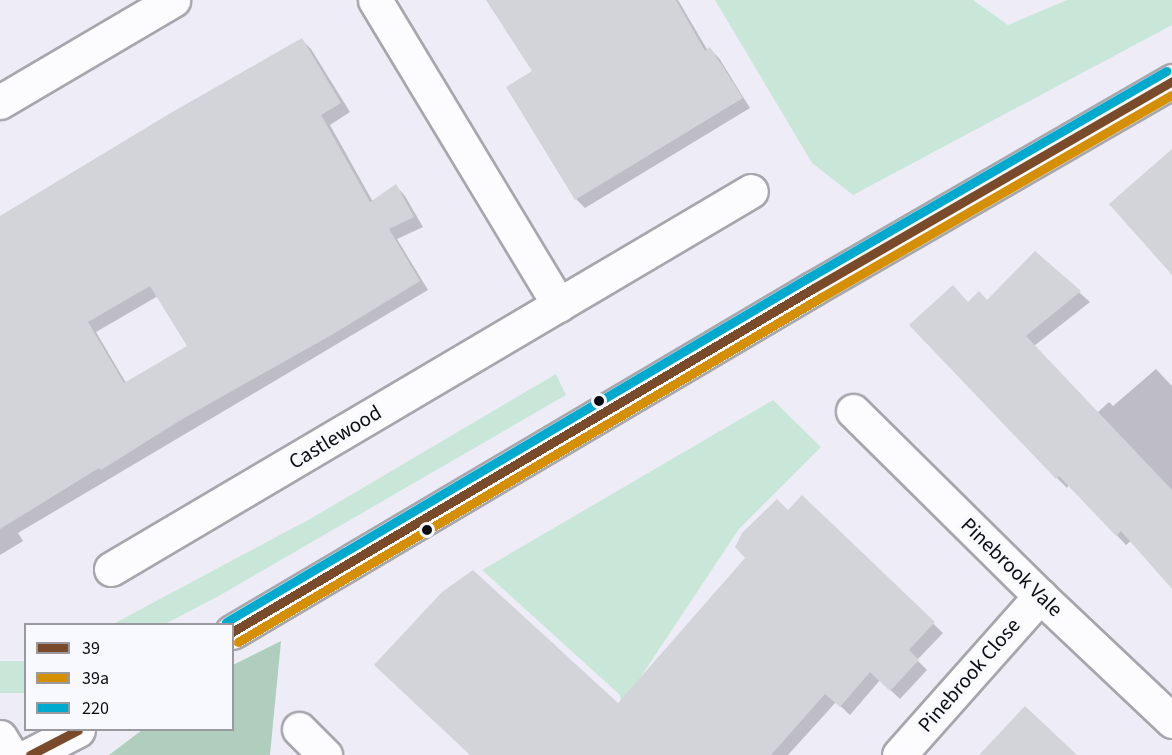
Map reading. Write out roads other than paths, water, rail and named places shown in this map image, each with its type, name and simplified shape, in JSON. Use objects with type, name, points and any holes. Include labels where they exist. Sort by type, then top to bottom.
[{"type":"street","points":[[0,102],[173,0]]},
{"type":"street","points":[[375,0],[559,305]]},
{"type":"street","points":[[234,631],[814,288],[1172,81]]},
{"type":"street","name":"Castlewood","points":[[111,569],[751,191]]},
{"type":"street","name":"Pinebrook Vale","points":[[853,411],[1040,596],[1172,721]]},
{"type":"street","name":"Pinebrook Close","points":[[899,755],[1040,596]]},
{"type":"street","points":[[299,729],[325,755]]},
{"type":"street","points":[[30,755],[74,731]]},
{"type":"street","points":[[0,737],[11,755]]}]
